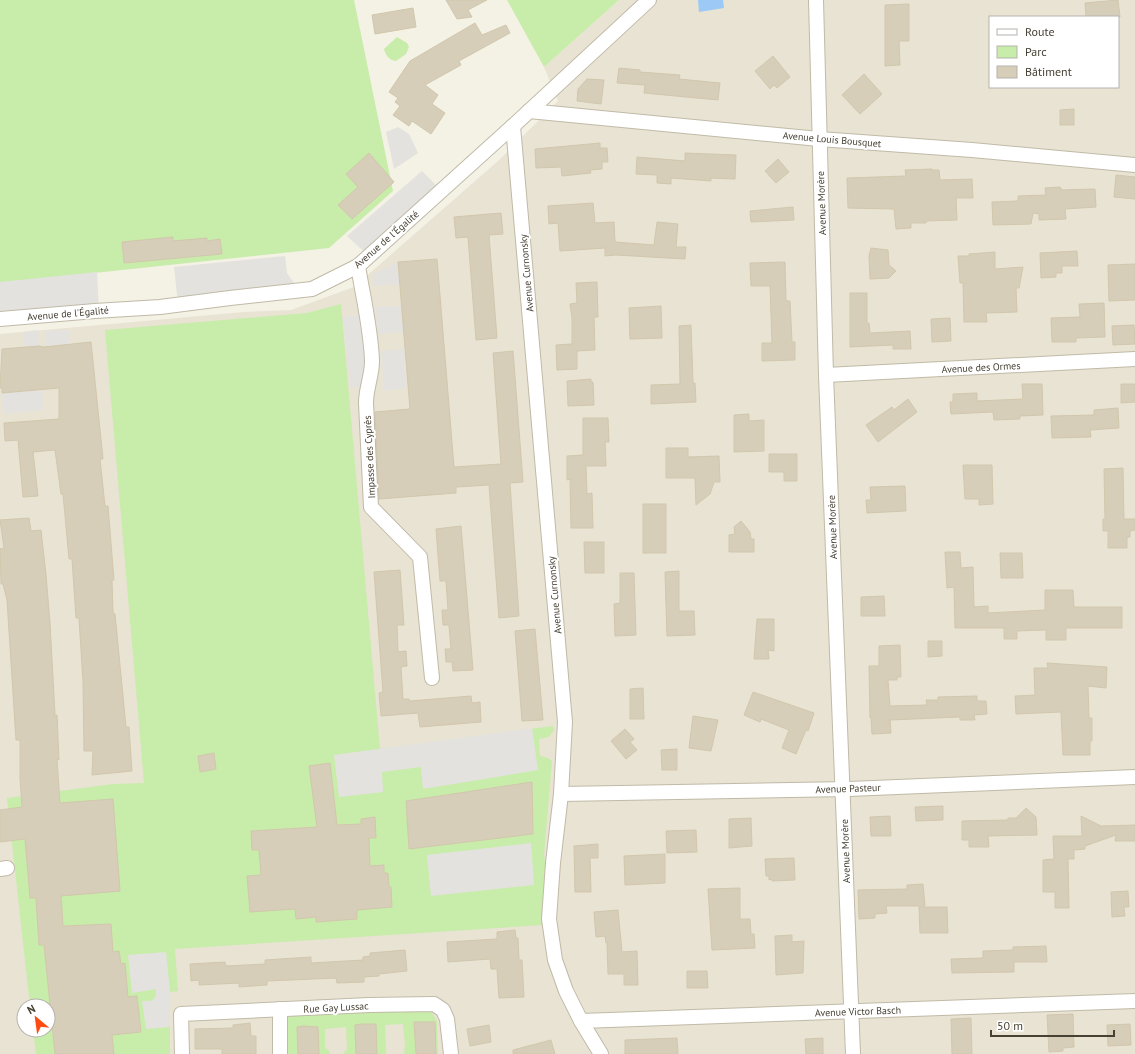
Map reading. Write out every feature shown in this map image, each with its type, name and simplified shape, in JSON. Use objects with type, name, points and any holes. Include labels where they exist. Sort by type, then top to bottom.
[{"type":"street","name":"Avenue de l'Égalité","points":[[0,319],[95,310],[160,307],[312,289],[358,266],[513,126],[649,0]]},
{"type":"street","name":"Avenue Morère","points":[[816,0],[826,375],[853,1054]]},
{"type":"street","name":"Avenue Louis Bousquet","points":[[529,111],[819,139],[972,150],[1135,165]]},
{"type":"street","name":"Avenue Curnonsky","points":[[513,126],[565,722],[561,794],[553,863],[549,919],[555,960],[566,991],[581,1021],[601,1054]]},
{"type":"street","name":"Impasse des Cyprès","points":[[358,266],[372,360],[366,403],[371,507],[420,558],[432,678]]},
{"type":"street","name":"Avenue des Ormes","points":[[826,375],[1135,359]]},
{"type":"street","name":"Avenue Pasteur","points":[[561,794],[843,789],[1135,777]]},
{"type":"street","name":"Avenue Victor Basch","points":[[581,1021],[1135,1001]]},
{"type":"street","name":"Rue Gay Lussac","points":[[182,1054],[181,1014],[369,1005],[434,1004],[443,1010],[447,1019],[451,1054]]},
{"type":"street","points":[[280,1009],[280,1054]]},
{"type":"shaded area","points":[[619,0],[1135,0],[1135,1054],[0,1054],[0,334],[244,312],[291,310],[354,287],[498,161],[558,101],[544,67]]},
{"type":"shaded area","points":[[398,127],[409,134],[418,153],[394,169],[386,132]]},
{"type":"shaded area","points":[[422,171],[442,191],[369,256],[347,236]]},
{"type":"shaded area","points":[[285,256],[287,273],[299,290],[178,304],[174,267]]},
{"type":"shaded area","points":[[398,262],[400,284],[374,286],[373,274]]},
{"type":"shaded area","points":[[97,272],[99,310],[0,319],[0,282]]},
{"type":"shaded area","points":[[401,306],[404,332],[377,334],[376,307]]},
{"type":"shaded area","points":[[367,315],[368,388],[350,387],[343,316]]},
{"type":"shaded area","points":[[38,330],[39,346],[25,347],[23,332]]},
{"type":"shaded area","points":[[69,330],[69,344],[46,346],[45,331]]},
{"type":"shaded area","points":[[404,349],[406,388],[384,391],[381,351]]},
{"type":"shaded area","points":[[42,390],[44,410],[3,414],[2,393]]},
{"type":"shaded area","points":[[532,728],[538,770],[423,789],[421,767],[382,772],[383,792],[339,797],[334,755]]},
{"type":"shaded area","points":[[531,843],[534,885],[431,896],[427,855]]},
{"type":"shaded area","points":[[166,952],[170,991],[170,1027],[146,1029],[142,1001],[150,1001],[154,999],[156,989],[132,993],[128,955]]},
{"type":"green space","points":[[0,0],[354,0],[393,191],[329,248],[0,283]]},
{"type":"green space","points":[[507,0],[619,0],[544,67]]},
{"type":"green space","points":[[397,37],[407,43],[409,47],[406,54],[396,61],[391,60],[388,57],[384,49]]},
{"type":"green space","points":[[341,304],[380,749],[553,726],[554,730],[549,737],[539,739],[540,756],[548,758],[552,761],[544,855],[547,874],[543,925],[175,949],[178,991],[170,992],[170,1054],[36,1054],[34,1038],[56,1038],[56,998],[29,998],[7,798],[113,784],[144,783],[105,330],[307,313]]},
{"type":"green space","points":[[430,1010],[437,1021],[438,1054],[404,1054],[405,1044],[403,1024],[385,1025],[386,1054],[343,1054],[347,1049],[346,1027],[325,1029],[325,1047],[330,1054],[287,1054],[286,1014]]},
{"type":"water","points":[[698,0],[723,0],[724,8],[699,12]]},
{"type":"building","points":[[446,0],[487,0],[468,10],[472,17],[457,19]]},
{"type":"building","points":[[1118,0],[1120,17],[1086,16],[1085,3]]},
{"type":"building","points":[[909,4],[909,41],[899,41],[900,65],[885,66],[885,5]]},
{"type":"building","points":[[413,8],[416,27],[375,34],[372,15]]},
{"type":"building","points":[[475,23],[482,35],[506,25],[510,33],[459,61],[461,65],[425,85],[438,95],[432,104],[445,113],[431,134],[412,121],[409,126],[393,115],[400,106],[395,102],[398,98],[389,92],[410,61]]},
{"type":"building","points":[[773,56],[790,77],[777,88],[774,85],[770,89],[755,71]]},
{"type":"building","points":[[619,68],[640,70],[640,72],[680,75],[679,79],[720,83],[718,100],[644,93],[645,85],[617,83]]},
{"type":"building","points":[[864,74],[882,94],[860,114],[842,95]]},
{"type":"building","points":[[587,79],[604,80],[601,104],[577,101],[578,89]]},
{"type":"building","points":[[1074,109],[1074,125],[1060,125],[1060,110]]},
{"type":"building","points":[[600,143],[600,148],[607,148],[608,162],[602,162],[602,169],[590,170],[591,173],[562,176],[561,167],[536,168],[535,149]]},
{"type":"building","points":[[369,153],[394,182],[352,219],[338,205],[358,187],[346,174]]},
{"type":"building","points":[[685,153],[736,155],[735,179],[711,178],[711,181],[671,178],[671,184],[657,183],[657,175],[636,174],[637,157],[685,161]]},
{"type":"building","points":[[778,159],[789,172],[776,183],[765,171]]},
{"type":"building","points":[[905,170],[939,170],[940,180],[972,179],[973,198],[956,198],[957,220],[911,223],[911,228],[896,229],[894,209],[848,208],[847,178],[906,176]]},
{"type":"building","points":[[1116,175],[1135,177],[1135,199],[1114,197]]},
{"type":"building","points":[[1060,187],[1062,190],[1095,189],[1096,207],[1065,209],[1066,219],[1039,220],[1039,214],[1033,213],[1031,224],[993,225],[992,202],[1018,201],[1018,196],[1046,195],[1045,188]]},
{"type":"building","points":[[593,203],[595,223],[614,222],[615,242],[654,245],[657,222],[678,224],[676,247],[686,247],[685,259],[616,255],[605,256],[605,248],[560,251],[558,223],[549,224],[548,206]]},
{"type":"building","points":[[793,207],[794,220],[751,222],[750,211]]},
{"type":"building","points":[[501,213],[503,234],[489,235],[497,338],[476,340],[468,237],[456,238],[454,217]]},
{"type":"building","points":[[173,237],[173,241],[207,238],[207,241],[220,239],[222,254],[124,263],[122,242]]},
{"type":"building","points":[[871,248],[888,250],[889,265],[896,271],[889,278],[870,279],[869,256]]},
{"type":"building","points":[[1077,251],[1078,266],[1062,266],[1062,273],[1056,273],[1056,277],[1041,278],[1040,253]]},
{"type":"building","points":[[995,252],[995,269],[1023,267],[1019,288],[1016,288],[1017,312],[986,313],[987,322],[964,322],[963,283],[960,283],[958,256]]},
{"type":"building","points":[[437,259],[454,467],[501,464],[493,353],[513,351],[523,482],[510,483],[519,616],[499,618],[489,485],[456,487],[456,493],[379,499],[375,412],[410,409],[398,262]]},
{"type":"building","points":[[785,262],[786,301],[790,301],[792,342],[795,342],[795,360],[762,361],[762,343],[772,343],[770,286],[751,286],[750,263]]},
{"type":"building","points":[[1135,264],[1135,300],[1109,301],[1108,265]]},
{"type":"building","points":[[597,282],[598,317],[594,317],[595,350],[577,351],[577,369],[557,370],[556,345],[572,344],[572,318],[570,304],[577,303],[576,283]]},
{"type":"building","points":[[850,293],[867,293],[867,323],[869,323],[870,333],[910,331],[911,349],[893,349],[893,345],[850,347]]},
{"type":"building","points":[[1104,303],[1105,337],[1076,338],[1076,342],[1052,342],[1051,318],[1080,317],[1079,304]]},
{"type":"building","points":[[661,306],[662,338],[630,339],[629,308]]},
{"type":"building","points":[[950,318],[951,341],[932,342],[931,319]]},
{"type":"building","points":[[691,325],[693,383],[695,383],[696,402],[651,404],[651,385],[680,384],[679,326]]},
{"type":"building","points":[[1134,325],[1135,344],[1113,345],[1112,326]]},
{"type":"building","points":[[91,342],[103,459],[100,459],[105,506],[108,506],[114,580],[112,580],[113,613],[115,614],[126,727],[129,727],[132,771],[92,775],[93,751],[84,751],[83,682],[79,618],[76,618],[72,559],[69,559],[63,494],[61,494],[55,450],[33,452],[38,496],[23,497],[18,440],[5,441],[4,423],[59,419],[59,388],[2,393],[2,388],[0,388],[2,349],[39,346],[44,347]]},
{"type":"building","points":[[591,379],[591,382],[593,382],[594,405],[568,406],[567,381]]},
{"type":"building","points":[[1022,384],[1042,384],[1043,415],[1020,416],[1020,419],[994,420],[993,412],[951,414],[950,402],[953,402],[953,394],[977,393],[977,401],[1023,399]]},
{"type":"building","points":[[1121,384],[1135,384],[1135,402],[1121,403]]},
{"type":"building","points":[[908,399],[917,412],[878,442],[866,425],[892,407],[894,410]]},
{"type":"building","points":[[1118,408],[1119,428],[1090,430],[1091,437],[1052,438],[1051,416],[1094,415],[1094,410]]},
{"type":"building","points":[[749,414],[749,421],[764,420],[764,451],[734,452],[734,415]]},
{"type":"building","points":[[583,418],[608,418],[609,442],[605,442],[606,466],[586,466],[587,494],[592,493],[593,528],[571,528],[570,479],[567,480],[567,456],[583,455]]},
{"type":"building","points":[[666,448],[688,448],[688,457],[719,456],[720,482],[714,482],[710,494],[696,505],[695,478],[666,478]]},
{"type":"building","points":[[769,454],[797,454],[797,481],[784,481],[784,472],[769,472]]},
{"type":"building","points":[[963,465],[992,465],[993,504],[979,505],[979,499],[965,499]]},
{"type":"building","points":[[1123,468],[1124,519],[1135,519],[1135,530],[1130,531],[1130,537],[1127,537],[1127,548],[1108,548],[1108,531],[1103,531],[1103,519],[1105,519],[1104,469]]},
{"type":"building","points":[[905,486],[906,511],[867,513],[866,500],[871,500],[870,487]]},
{"type":"building","points":[[643,504],[666,504],[666,553],[643,553]]},
{"type":"building","points":[[29,518],[31,531],[41,530],[50,623],[55,715],[57,715],[59,760],[57,759],[60,803],[113,799],[120,891],[61,896],[63,926],[111,924],[113,952],[119,951],[121,964],[125,963],[128,997],[137,996],[141,1032],[112,1035],[114,1054],[55,1054],[53,1038],[56,1038],[56,998],[49,998],[44,945],[39,945],[36,898],[30,898],[25,839],[0,842],[0,810],[22,807],[20,740],[16,740],[7,600],[3,584],[1,584],[0,549],[4,548],[0,520]]},
{"type":"building","points":[[741,521],[750,532],[751,539],[754,539],[754,552],[729,552],[729,535],[735,534],[734,527]]},
{"type":"building","points":[[461,526],[473,670],[453,671],[452,662],[446,662],[445,649],[451,649],[449,625],[443,625],[442,610],[448,610],[446,581],[440,581],[436,529]]},
{"type":"building","points":[[584,542],[604,542],[604,573],[585,573]]},
{"type":"building","points":[[945,552],[960,552],[961,568],[973,567],[974,607],[988,606],[988,613],[1045,610],[1045,590],[1073,590],[1074,607],[1122,607],[1122,628],[1066,628],[1066,640],[1046,640],[1046,630],[1017,631],[1017,639],[1004,639],[1004,628],[955,628],[954,587],[947,588]]},
{"type":"building","points":[[1000,553],[1022,553],[1023,578],[1001,578]]},
{"type":"building","points":[[400,570],[404,625],[397,625],[398,652],[406,651],[407,666],[401,667],[403,699],[409,699],[410,701],[471,696],[472,703],[480,702],[481,722],[420,727],[418,713],[381,716],[379,693],[383,692],[374,572]]},
{"type":"building","points":[[679,571],[679,611],[694,611],[695,635],[667,636],[665,572]]},
{"type":"building","points":[[620,573],[634,573],[636,635],[615,636],[614,604],[620,603]]},
{"type":"building","points":[[884,596],[885,616],[861,616],[861,597]]},
{"type":"building","points":[[757,619],[774,619],[774,651],[768,650],[769,659],[754,659]]},
{"type":"building","points":[[535,629],[543,720],[522,721],[515,631]]},
{"type":"building","points":[[928,641],[942,641],[942,656],[928,657]]},
{"type":"building","points":[[900,645],[901,677],[897,677],[897,680],[888,680],[890,706],[927,705],[926,700],[938,700],[938,697],[977,696],[977,701],[986,701],[987,714],[974,715],[975,720],[960,720],[960,717],[890,720],[891,733],[872,734],[871,717],[870,718],[869,666],[879,666],[879,646]]},
{"type":"building","points":[[1047,663],[1107,667],[1106,688],[1088,686],[1089,718],[1092,718],[1092,741],[1090,741],[1090,755],[1063,755],[1061,712],[1016,714],[1015,696],[1035,695],[1034,668],[1048,668]]},
{"type":"building","points":[[643,688],[644,719],[630,719],[630,689]]},
{"type":"building","points":[[753,692],[814,713],[808,731],[806,730],[796,754],[782,748],[789,730],[761,719],[760,722],[744,715]]},
{"type":"building","points":[[693,716],[718,720],[711,751],[689,748]]},
{"type":"building","points":[[625,729],[634,739],[630,742],[637,750],[626,759],[611,741]]},
{"type":"building","points":[[677,749],[677,770],[662,770],[661,750]]},
{"type":"building","points":[[214,753],[216,769],[200,772],[198,756]]},
{"type":"building","points":[[330,763],[337,825],[361,824],[361,819],[375,817],[376,838],[369,838],[370,866],[384,865],[384,873],[388,873],[389,887],[391,887],[392,907],[357,910],[357,919],[316,922],[316,917],[296,919],[295,909],[250,912],[247,876],[261,875],[259,850],[252,850],[251,831],[317,827],[309,766]]},
{"type":"building","points":[[532,782],[533,834],[409,849],[406,801]]},
{"type":"building","points":[[943,806],[943,820],[916,821],[915,807]]},
{"type":"building","points":[[1026,808],[1036,817],[1037,835],[988,836],[989,847],[969,847],[969,840],[962,840],[962,821],[1008,820],[1008,818],[1016,818]]},
{"type":"building","points":[[890,816],[891,836],[871,836],[870,817]]},
{"type":"building","points":[[1081,816],[1101,826],[1135,825],[1135,841],[1115,841],[1116,835],[1085,846],[1085,849],[1074,850],[1074,859],[1068,859],[1069,908],[1055,908],[1055,892],[1043,892],[1043,860],[1054,859],[1053,836],[1082,836]]},
{"type":"building","points":[[751,818],[752,846],[729,848],[729,819]]},
{"type":"building","points":[[696,830],[697,852],[667,853],[666,831]]},
{"type":"building","points":[[598,844],[598,858],[590,858],[591,892],[575,892],[574,846]]},
{"type":"building","points":[[665,854],[665,883],[625,885],[624,856]]},
{"type":"building","points":[[794,858],[795,880],[769,880],[769,876],[766,876],[765,859]]},
{"type":"building","points":[[923,884],[925,906],[886,906],[887,913],[875,914],[875,918],[859,919],[858,890],[907,889],[907,885]]},
{"type":"building","points":[[740,888],[740,919],[750,919],[751,934],[754,934],[755,948],[712,950],[708,889]]},
{"type":"building","points":[[1128,891],[1129,907],[1124,907],[1125,916],[1112,917],[1111,892]]},
{"type":"building","points":[[919,907],[947,907],[948,933],[920,933]]},
{"type":"building","points":[[618,910],[622,952],[637,951],[638,985],[624,985],[624,974],[608,974],[607,943],[605,936],[596,937],[594,912]]},
{"type":"building","points":[[515,930],[516,938],[518,938],[519,960],[522,960],[524,997],[499,998],[497,969],[491,969],[490,959],[448,962],[447,942],[497,939],[497,932]]},
{"type":"building","points":[[792,935],[792,942],[804,941],[803,973],[776,975],[775,936]]},
{"type":"building","points":[[1046,946],[1047,962],[1014,962],[1014,972],[952,973],[951,959],[983,958],[983,951],[1013,950],[1013,947]]},
{"type":"building","points":[[405,950],[407,971],[364,977],[364,982],[337,983],[336,978],[267,981],[267,985],[239,987],[239,983],[199,985],[199,980],[191,981],[190,964],[225,962],[226,966],[265,964],[265,960],[311,957],[311,963],[363,960],[363,957],[370,956],[370,953]]},
{"type":"building","points":[[687,971],[707,971],[708,988],[687,988]]},
{"type":"building","points":[[1073,1014],[1074,1047],[1063,1048],[1063,1051],[1049,1052],[1047,1015]]},
{"type":"building","points":[[971,1018],[972,1054],[952,1054],[951,1019]]},
{"type":"building","points":[[414,1022],[435,1022],[436,1054],[416,1054]]},
{"type":"building","points":[[250,1023],[251,1036],[256,1036],[256,1054],[222,1054],[222,1049],[195,1049],[195,1029],[233,1028],[233,1025]]},
{"type":"building","points":[[376,1024],[377,1054],[356,1054],[355,1025]]},
{"type":"building","points":[[1130,1024],[1131,1045],[1108,1046],[1107,1025]]},
{"type":"building","points":[[489,1025],[491,1042],[470,1046],[467,1029]]},
{"type":"building","points":[[297,1027],[318,1027],[319,1054],[298,1054]]},
{"type":"building","points":[[677,1038],[678,1054],[625,1054],[625,1040]]},
{"type":"building","points":[[823,1038],[823,1054],[806,1054],[805,1039]]},
{"type":"building","points":[[551,1040],[555,1054],[513,1054],[513,1050]]}]
